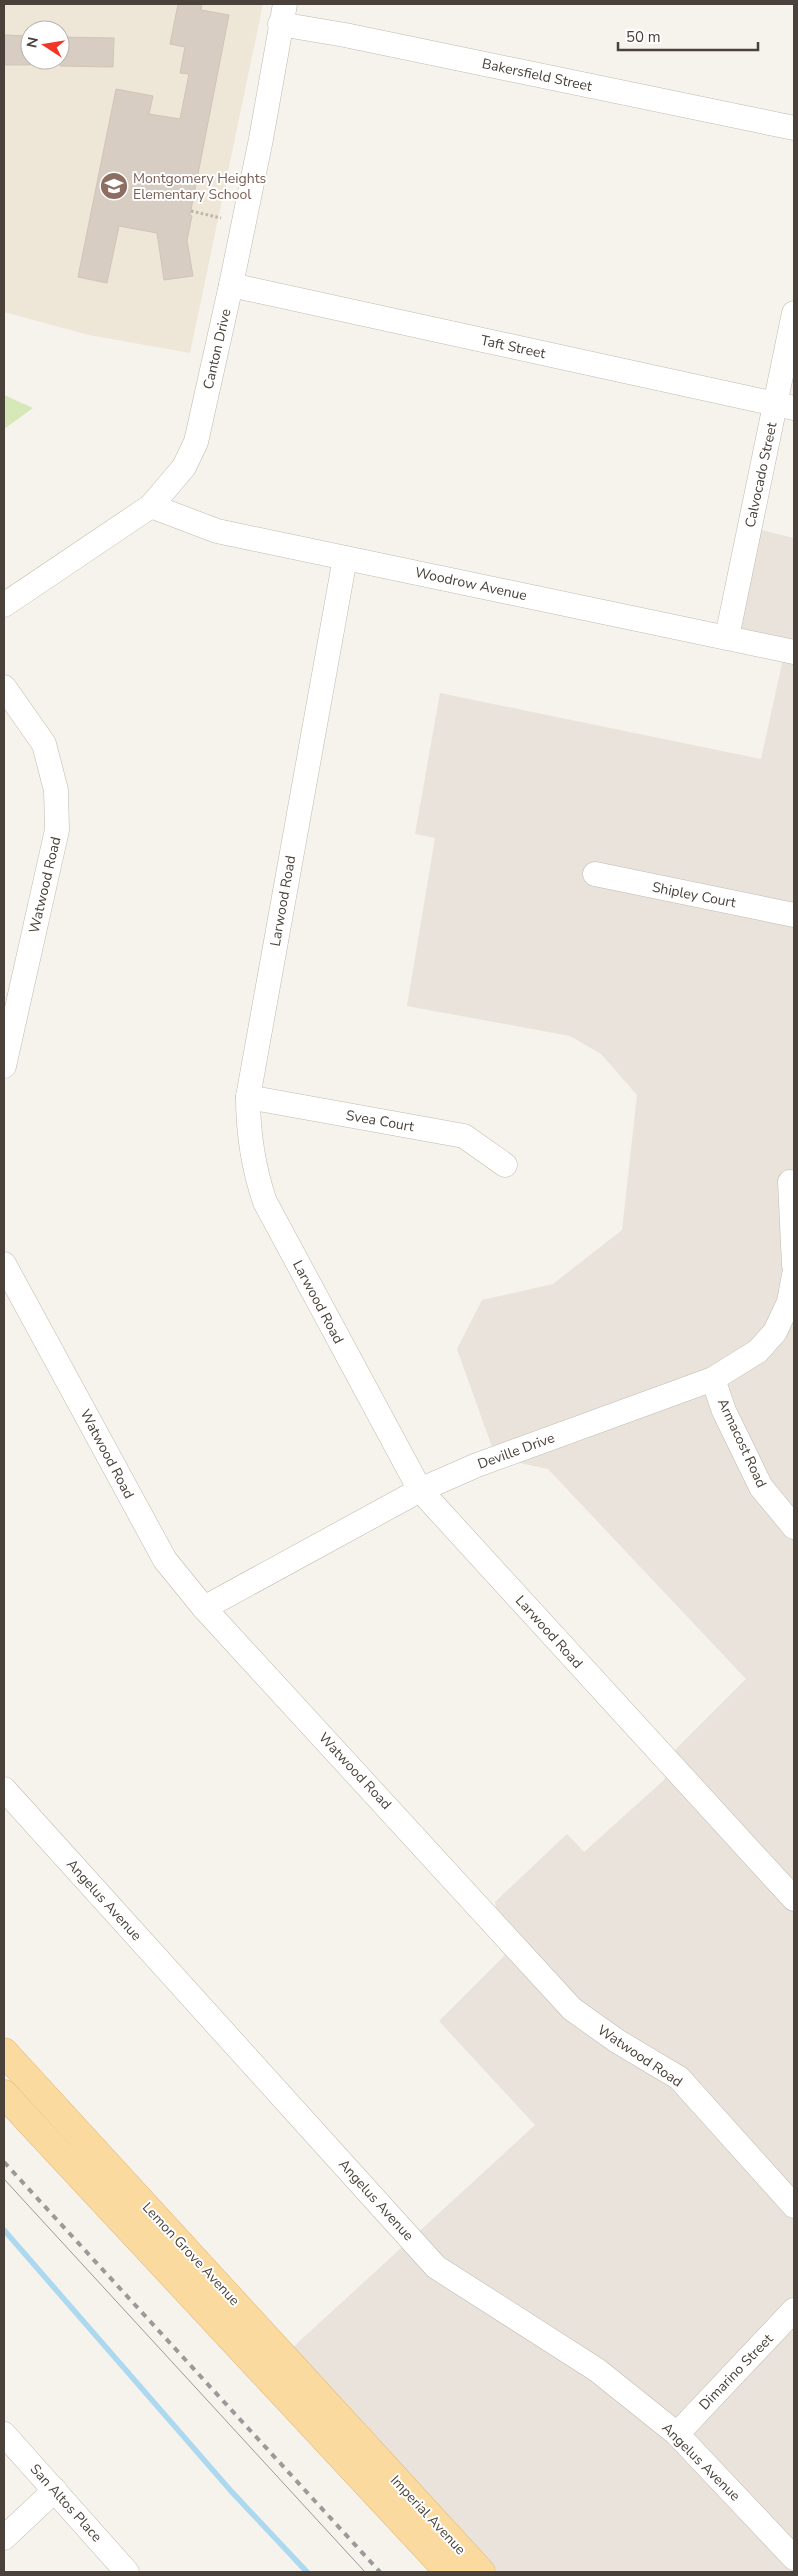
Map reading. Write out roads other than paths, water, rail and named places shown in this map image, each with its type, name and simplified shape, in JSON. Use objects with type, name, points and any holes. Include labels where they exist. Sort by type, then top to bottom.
[{"type":"main road","name":"Lemon Grove Avenue","points":[[4,2052],[257,2325],[368,2467]]},
{"type":"main road","name":"Lemon Grove Avenue","points":[[4,2094],[368,2467]]},
{"type":"main road","name":"Imperial Avenue","points":[[368,2467],[449,2572]]},
{"type":"main road","name":"Imperial Avenue","points":[[368,2467],[481,2572]]},
{"type":"street","name":"Bakersfield Street","points":[[283,14],[794,128]]},
{"type":"street","name":"Canton Drive","points":[[4,605],[151,506],[184,468],[196,442],[231,285],[261,139],[283,14]]},
{"type":"street","name":"Taft Street","points":[[231,285],[785,406]]},
{"type":"street","name":"Calvocado Street","points":[[727,637],[785,406],[794,313]]},
{"type":"street","name":"Woodrow Avenue","points":[[151,506],[217,531],[794,652]]},
{"type":"street","name":"Larwood Road","points":[[345,558],[248,1097],[248,1121],[254,1168],[265,1202],[420,1490],[794,1899]]},
{"type":"street","name":"Watwood Road","points":[[4,686],[44,744],[56,790],[58,830],[4,1066]]},
{"type":"street","name":"Shipley Court","points":[[595,874],[794,915]]},
{"type":"street","name":"Svea Court","points":[[248,1097],[464,1136],[505,1165]]},
{"type":"street","points":[[790,1182],[794,1265]]},
{"type":"street","name":"Watwood Road","points":[[4,1264],[161,1552],[204,1608],[572,2009],[617,2041],[679,2078],[794,2206]]},
{"type":"street","name":"Deville Drive","points":[[204,1608],[420,1490],[477,1465],[713,1379],[758,1351],[775,1332],[789,1302],[794,1275]]},
{"type":"street","name":"Armacost Road","points":[[713,1379],[724,1411],[761,1487],[794,1527]]},
{"type":"street","name":"Angelus Avenue","points":[[4,1789],[436,2267],[597,2370],[677,2434],[794,2558]]},
{"type":"street","name":"Dimarino Street","points":[[677,2434],[794,2310]]},
{"type":"street","name":"San Altos Place","points":[[4,2434],[127,2572]]},
{"type":"street","points":[[4,2538],[55,2490]]},
{"type":"waterway","points":[[4,2230],[231,2491],[307,2572]]},
{"type":"tram line","points":[[4,2179],[365,2572]]},
{"type":"railway","points":[[4,2162],[380,2572]]},
{"type":"place","name":"Montgomery Heights Elementary School","points":[[114,186]]}]
